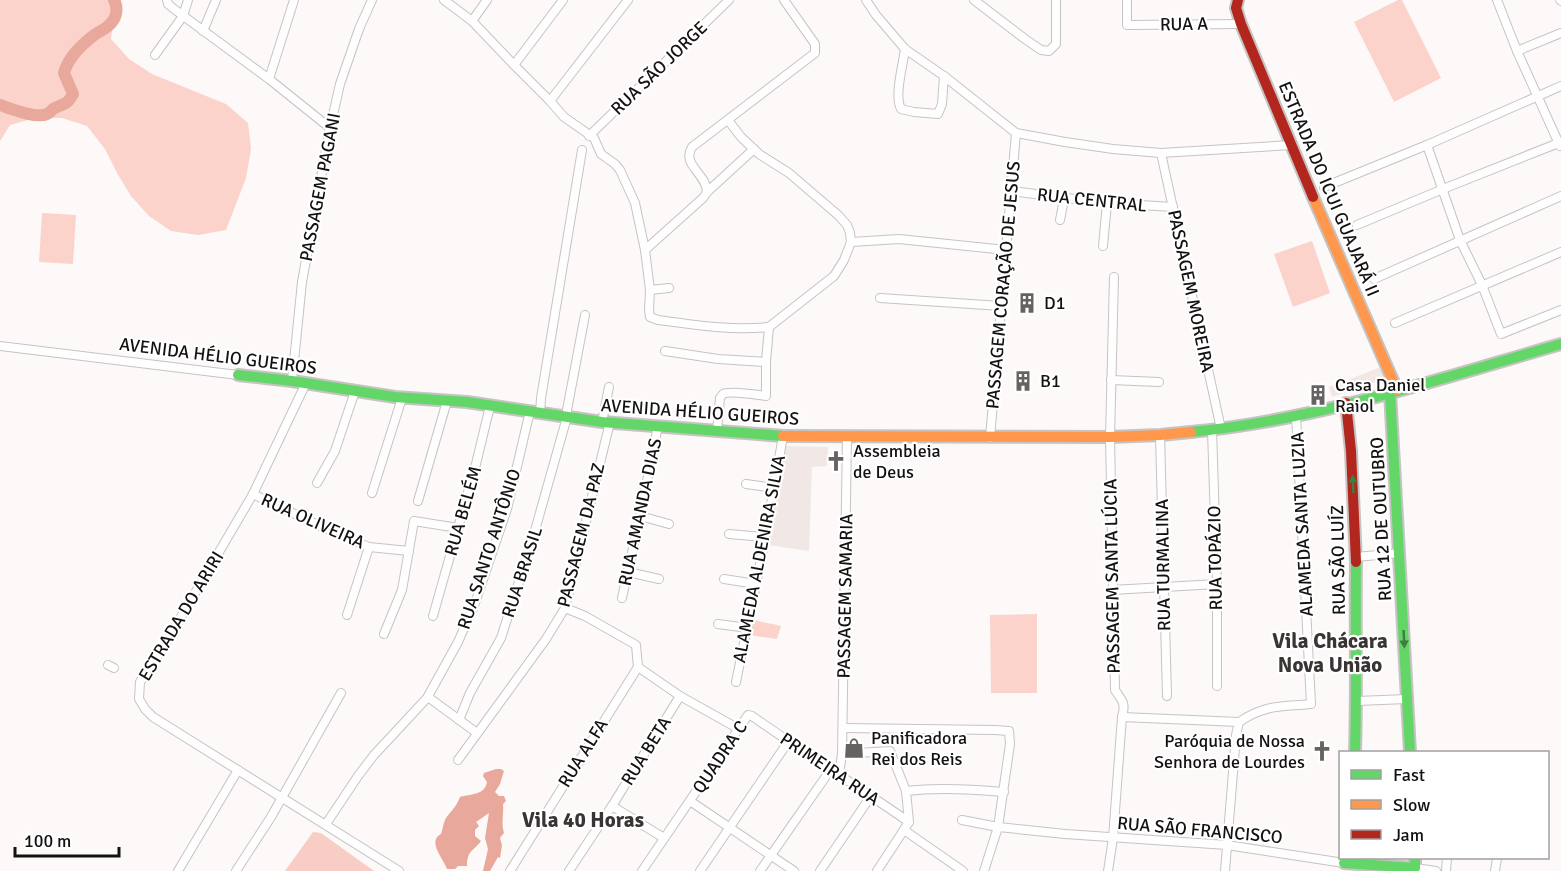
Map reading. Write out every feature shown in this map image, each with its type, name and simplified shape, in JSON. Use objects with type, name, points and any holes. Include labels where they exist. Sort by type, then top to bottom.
[{"type":"main road","name":"ESTRADA DO ICUI GUAJARÁ II","points":[[1235,3],[1241,24],[1394,391]]},
{"type":"main road","name":"AVENIDA HÉLIO GUEIROS","points":[[238,375],[402,398],[490,406],[606,422],[783,436],[1110,437],[1216,430],[1296,416],[1561,344]]},
{"type":"main road","name":"RUA 12 DE OUTUBRO","points":[[1394,391],[1410,751]]},
{"type":"main road","name":"RUA SÃO LUÍZ","points":[[1346,404],[1351,451],[1356,557],[1355,751]]},
{"type":"main road","name":"RUA SÃO FRANCISCO","points":[[1344,864],[1415,863]]},
{"type":"street","points":[[167,0],[168,4],[183,16],[269,79],[330,128]]},
{"type":"street","points":[[155,55],[183,16],[188,0]]},
{"type":"street","points":[[203,31],[216,0]]},
{"type":"street","points":[[269,79],[294,0]]},
{"type":"street","name":"PASSAGEM PAGANI","points":[[292,381],[302,282],[330,128],[340,84],[359,29],[372,0]]},
{"type":"street","points":[[444,0],[472,21],[564,117],[594,138],[601,154],[615,164],[635,203],[645,250],[650,290],[649,314],[652,318],[748,329],[769,327],[834,276],[851,242],[847,225],[838,215],[808,189],[754,149],[728,120]]},
{"type":"street","points":[[472,21],[487,0]]},
{"type":"street","points":[[514,65],[562,0]]},
{"type":"street","points":[[550,101],[628,0]]},
{"type":"street","name":"RUA SÃO JORGE","points":[[589,136],[729,0]]},
{"type":"street","points":[[707,192],[706,183],[689,160],[692,147],[815,53],[814,44],[784,0]]},
{"type":"street","points":[[866,0],[905,49],[944,76],[1016,133],[1113,149],[1161,153],[1292,145]]},
{"type":"street","points":[[974,0],[1041,50],[1048,51],[1056,44],[1056,4],[1048,0]]},
{"type":"street","name":"RUA A","points":[[1127,0],[1127,25],[1241,24]]},
{"type":"street","points":[[1357,225],[1560,144],[1517,51],[1497,0]]},
{"type":"street","points":[[1517,51],[1561,33]]},
{"type":"street","points":[[905,49],[899,91],[901,109],[938,114],[942,104],[944,76]]},
{"type":"street","points":[[1324,187],[1561,86]]},
{"type":"street","name":"PASSAGEM CORAÇÃO DE JESUS","points":[[990,438],[1016,133]]},
{"type":"street","points":[[1427,145],[1460,240],[1482,285],[1501,334],[1561,310]]},
{"type":"street","points":[[645,250],[754,149]]},
{"type":"street","name":"RUA SANTO ANTÔNIO","points":[[326,824],[374,755],[428,697],[458,642],[474,606],[507,509],[544,377],[582,150]]},
{"type":"street","name":"PASSAGEM MOREIRA","points":[[1161,153],[1216,430]]},
{"type":"street","name":"RUA CENTRAL","points":[[1011,191],[1107,203],[1173,207]]},
{"type":"street","points":[[1374,279],[1561,196]]},
{"type":"street","points":[[1060,220],[1064,198]]},
{"type":"street","points":[[1103,246],[1107,203]]},
{"type":"street","points":[[851,242],[899,239],[1006,250]]},
{"type":"street","points":[[1395,322],[1561,252]]},
{"type":"street","name":"PASSAGEM SANTA LÚCIA","points":[[1108,871],[1113,838],[1124,703],[1115,690],[1112,590],[1110,437],[1114,276]]},
{"type":"street","points":[[650,290],[669,288]]},
{"type":"street","points":[[880,298],[1001,306]]},
{"type":"street","name":"RUA BRASIL","points":[[459,720],[470,693],[501,638],[534,534],[567,417],[585,315]]},
{"type":"street","points":[[717,431],[720,398],[723,394],[741,393],[766,396],[769,327]]},
{"type":"street","name":"AVENIDA HÉLIO GUEIROS","points":[[0,346],[238,375]]},
{"type":"street","points":[[665,351],[718,359],[766,362]]},
{"type":"street","points":[[1111,380],[1159,382]]},
{"type":"street","name":"ESTRADA DO ARIRI","points":[[306,383],[253,494],[143,678],[138,691],[141,704],[153,717],[399,871]]},
{"type":"street","name":"PASSAGEM DA PAZ","points":[[458,760],[546,639],[565,608],[606,422],[609,387]]},
{"type":"street","points":[[317,483],[335,451],[355,391]]},
{"type":"street","points":[[372,493],[402,398]]},
{"type":"street","points":[[418,501],[447,401]]},
{"type":"street","name":"RUA BELÉM","points":[[433,616],[490,406]]},
{"type":"street","name":"ALAMEDA SANTA LUZIA","points":[[1239,722],[1260,710],[1311,704],[1296,416]]},
{"type":"street","name":"RUA AMANDA DIAS","points":[[622,598],[658,426]]},
{"type":"street","name":"RUA TOPÁZIO","points":[[1216,430],[1217,686]]},
{"type":"street","name":"RUA TURMALINA","points":[[1160,435],[1167,696]]},
{"type":"street","name":"ALAMEDA ALDENIRA SILVA","points":[[736,682],[783,436]]},
{"type":"street","name":"PASSAGEM SAMARIA","points":[[839,774],[843,754],[848,437]]},
{"type":"street","points":[[746,484],[774,489]]},
{"type":"street","name":"RUA OLIVEIRA","points":[[253,494],[369,547],[408,551]]},
{"type":"street","points":[[640,516],[669,524]]},
{"type":"street","points":[[384,634],[402,590],[414,521],[458,528]]},
{"type":"street","points":[[729,534],[764,537]]},
{"type":"street","points":[[347,615],[369,547]]},
{"type":"street","points":[[1356,557],[1400,553]]},
{"type":"street","points":[[628,572],[659,579]]},
{"type":"street","points":[[724,579],[756,584]]},
{"type":"street","points":[[1112,590],[1217,584]]},
{"type":"street","points":[[565,608],[585,616],[636,645],[638,667]]},
{"type":"street","points":[[718,624],[748,628]]},
{"type":"street","name":"RUA BETA","points":[[638,667],[680,696],[739,729]]},
{"type":"street","name":"RUA ALFA","points":[[510,871],[638,667]]},
{"type":"street","points":[[236,871],[341,693]]},
{"type":"street","name":"RUA BETA","points":[[569,871],[680,696]]},
{"type":"street","points":[[428,697],[477,733]]},
{"type":"street","points":[[1357,701],[1407,699]]},
{"type":"street","name":"QUADRA C","points":[[642,871],[748,716],[752,716]]},
{"type":"street","name":"PRIMEIRA RUA","points":[[752,716],[909,822]]},
{"type":"street","points":[[1122,717],[1239,722],[1225,871]]},
{"type":"street","points":[[843,728],[1009,731],[1010,744],[998,827],[984,871]]},
{"type":"street","points":[[700,871],[788,742]]},
{"type":"street","points":[[843,754],[890,751],[906,791],[909,822],[876,871]]},
{"type":"street","points":[[760,871],[831,768]]},
{"type":"street","points":[[178,871],[238,770]]},
{"type":"street","points":[[906,791],[959,788],[1004,792]]},
{"type":"street","points":[[820,871],[871,796]]},
{"type":"street","points":[[690,801],[794,871]]},
{"type":"street","name":"RUA BETA","points":[[612,806],[664,838]]},
{"type":"street","name":"RUA SÃO FRANCISCO","points":[[962,820],[998,827],[1113,838],[1227,845],[1344,864]]},
{"type":"street","points":[[904,831],[963,871]]},
{"type":"street","name":"RUA SÃO FRANCISCO","points":[[1415,863],[1436,871]]},
{"type":"shaded area","points":[[0,0],[120,0],[115,9],[111,39],[129,59],[152,74],[226,104],[248,123],[251,149],[246,178],[226,230],[198,235],[171,231],[149,216],[131,196],[105,149],[87,126],[62,118],[35,118],[10,125],[0,141]]},
{"type":"shaded area","points":[[1402,0],[1441,78],[1394,102],[1354,22]]},
{"type":"shaded area","points":[[42,213],[76,215],[73,264],[39,262]]},
{"type":"shaded area","points":[[1312,241],[1330,293],[1293,307],[1274,254]]},
{"type":"shaded area","points":[[1381,367],[1386,379],[1332,397],[1329,387]]},
{"type":"shaded area","points":[[784,446],[828,447],[827,466],[812,467],[809,551],[768,545]]},
{"type":"shaded area","points":[[1037,614],[1037,693],[991,693],[990,615]]},
{"type":"shaded area","points":[[752,619],[781,626],[777,639],[749,635]]},
{"type":"shaded area","points":[[496,769],[504,771],[495,792],[499,796],[504,796],[506,801],[503,804],[504,833],[500,838],[502,845],[500,858],[498,857],[490,871],[483,871],[488,849],[485,838],[489,813],[476,822],[479,826],[475,830],[475,836],[481,841],[469,854],[467,866],[447,869],[435,841],[441,834],[445,820],[460,797],[477,793],[486,786],[484,773]]},
{"type":"shaded area","points":[[313,832],[321,833],[374,871],[285,871]]},
{"type":"waterway","points":[[0,105],[24,113],[42,115],[67,102],[73,94],[64,73],[66,68],[79,48],[112,22],[116,11],[114,0]]},
{"type":"traffic: fast","points":[[1191,432],[1285,418],[1378,397],[1561,344]]},
{"type":"traffic: fast","points":[[238,375],[395,397],[467,402],[602,422],[783,436]]},
{"type":"traffic: fast","points":[[1390,392],[1410,751]]},
{"type":"traffic: fast","points":[[1355,751],[1356,562]]},
{"type":"traffic: fast","points":[[1344,863],[1415,868],[1415,859]]},
{"type":"traffic: slow","points":[[1313,197],[1397,390]]},
{"type":"traffic: slow","points":[[783,436],[1110,437],[1191,432]]},
{"type":"traffic: jam","points":[[1238,0],[1236,8],[1241,24],[1313,197]]},
{"type":"traffic: jam","points":[[1346,403],[1351,451],[1356,562]]},
{"type":"place","name":"D1","points":[[1027,303]]},
{"type":"place","name":"B1","points":[[1023,381]]},
{"type":"place","name":"Casa Daniel Raiol","points":[[1318,395]]},
{"type":"place","name":"Assembleia de Deus","points":[[836,461]]},
{"type":"place","name":"Panificadora Rei dos Reis","points":[[854,748]]},
{"type":"place","name":"Paróquia de Nossa Senhora de Lourdes","points":[[1322,751]]},
{"type":"district","name":"Vila Chácara Nova União","points":[[1330,653]]},
{"type":"district","name":"Vila 40 Horas","points":[[583,820]]}]
